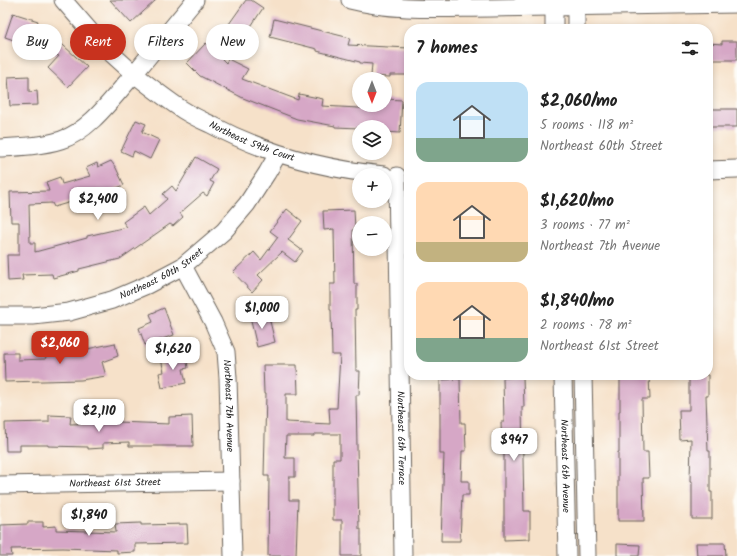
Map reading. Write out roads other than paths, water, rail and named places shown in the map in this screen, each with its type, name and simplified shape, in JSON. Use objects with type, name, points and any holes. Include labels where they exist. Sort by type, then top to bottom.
[{"type":"street","name":"Northeast 59th Court","points":[[63,0],[102,45],[134,74],[184,111],[236,138],[278,154],[359,173],[394,176]]},
{"type":"street","points":[[0,148],[39,145],[62,140],[79,131],[101,111],[134,74],[195,0]]},
{"type":"street","points":[[350,0],[397,8],[576,3],[737,4]]},
{"type":"street","points":[[576,3],[576,24]]},
{"type":"street","points":[[554,4],[554,24]]},
{"type":"street","name":"Northeast 60th Street","points":[[0,316],[33,316],[69,312],[112,300],[147,285],[183,266],[224,231],[267,174],[278,154]]},
{"type":"street","points":[[713,170],[737,169]]},
{"type":"street","name":"Northeast 6th Terrace","points":[[394,176],[404,556]]},
{"type":"street","name":"Northeast 7th Avenue","points":[[183,266],[213,322],[226,352],[233,556]]},
{"type":"street","name":"Northeast 6th Avenue","points":[[563,380],[567,556]]},
{"type":"street","name":"Northeast 6th Avenue","points":[[584,380],[587,556]]},
{"type":"street","name":"Northeast 61st Street","points":[[0,485],[231,481]]}]
